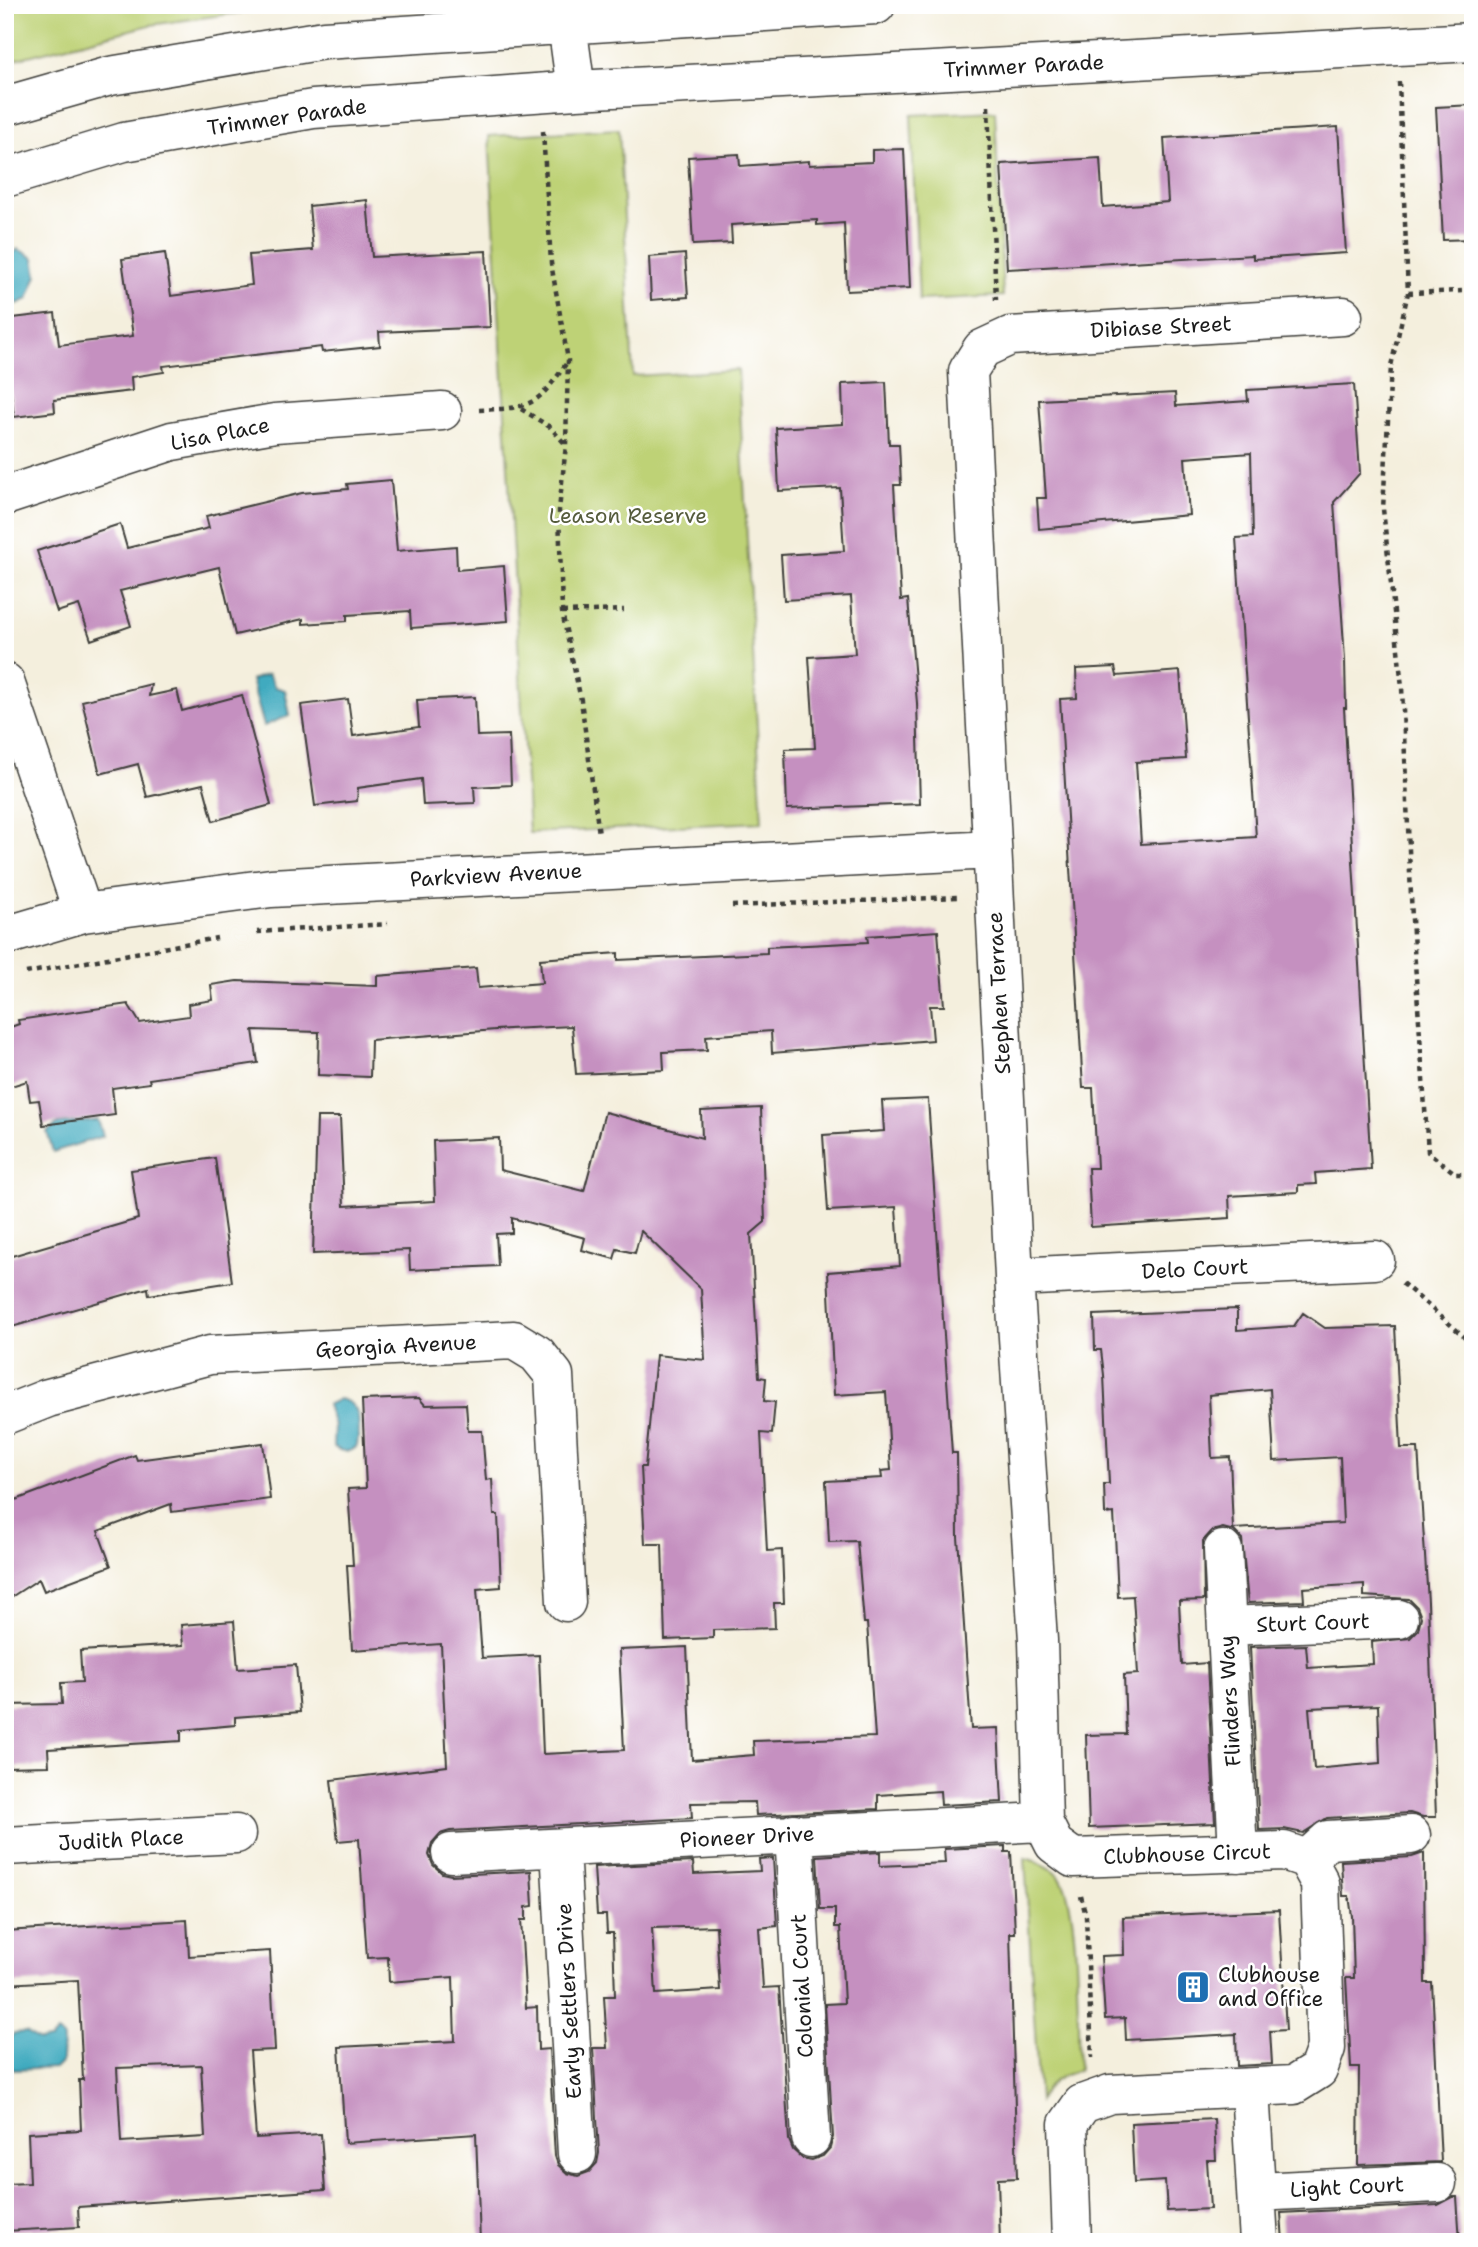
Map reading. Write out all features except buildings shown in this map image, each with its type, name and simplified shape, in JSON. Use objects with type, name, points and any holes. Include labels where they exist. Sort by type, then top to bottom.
[{"type":"street","points":[[5,106],[110,76],[324,40],[876,5]]},
{"type":"street","points":[[567,24],[576,90]]},
{"type":"street","name":"Trimmer Parade","points":[[5,178],[124,142],[313,109],[576,90],[1473,42]]},
{"type":"street","name":"Dibiase Street","points":[[996,343],[1343,316]]},
{"type":"street","name":"Stephen Terrace","points":[[996,343],[968,371],[1014,1277],[1038,1640],[1043,1822]]},
{"type":"street","name":"Lisa Place","points":[[5,496],[172,441],[275,423],[442,411]]},
{"type":"street","points":[[5,682],[83,914]]},
{"type":"street","name":"Parkview Avenue","points":[[5,936],[83,914],[271,888],[992,850]]},
{"type":"street","name":"Delo Court","points":[[1014,1277],[1375,1260]]},
{"type":"street","name":"Georgia Avenue","points":[[5,1415],[48,1398],[210,1355],[514,1340],[537,1354],[554,1375],[566,1602]]},
{"type":"street","name":"Flinders Way","points":[[1223,1550],[1238,1853]]},
{"type":"street","name":"Sturt Court","points":[[1227,1626],[1399,1619]]},
{"type":"street","name":"Clubhouse Circut","points":[[1043,1822],[1054,1844],[1073,1858],[1284,1851],[1307,1859]]},
{"type":"street","name":"Pioneer Drive","points":[[451,1853],[1043,1822]]},
{"type":"street","name":"Colonial Court","points":[[794,1833],[811,2138]]},
{"type":"street","name":"Judith Place","points":[[5,1846],[236,1834]]},
{"type":"street","points":[[1072,2242],[1068,2124],[1082,2104],[1110,2094],[1294,2085],[1318,2070],[1326,2048],[1320,1883],[1307,1859],[1328,1840],[1411,1835]]},
{"type":"street","name":"Early Settlers Drive","points":[[560,1848],[577,2154]]},
{"type":"street","points":[[1250,2089],[1259,2242]]},
{"type":"street","name":"Light Court","points":[[1257,2192],[1437,2183]]},
{"type":"path","points":[[1398,47],[1408,293],[1391,366],[1383,509],[1402,687],[1412,919],[1428,1152],[1456,1174],[1473,1174]]},
{"type":"path","points":[[987,98],[996,343]]},
{"type":"path","points":[[542,123],[551,263],[568,360],[566,445],[559,510],[562,612],[582,700],[594,781],[602,869]]},
{"type":"path","points":[[1408,293],[1462,291]]},
{"type":"path","points":[[442,411],[521,409],[540,396],[568,360]]},
{"type":"path","points":[[521,409],[550,427],[566,445]]},
{"type":"path","points":[[562,612],[624,610]]},
{"type":"path","points":[[730,906],[994,896]]},
{"type":"path","points":[[254,932],[402,923]]},
{"type":"path","points":[[19,975],[228,936]]},
{"type":"path","points":[[1375,1260],[1473,1344]]},
{"type":"path","points":[[1073,1858],[1086,1916],[1094,2100]]},
{"type":"green space","points":[[5,5],[295,5],[150,25],[5,62]]},
{"type":"green space","points":[[995,111],[1003,296],[919,300],[911,115]]},
{"type":"green space","name":"Leason Reserve","points":[[619,129],[633,376],[738,370],[762,822],[529,833],[489,136]]},
{"type":"green space","points":[[1025,1858],[1056,1873],[1066,1890],[1071,1912],[1076,1968],[1079,2070],[1055,2081],[1039,2101]]},
{"type":"water","points":[[18,249],[34,258],[37,275],[28,299],[17,304],[7,298],[4,278],[6,265]]},
{"type":"water","points":[[268,674],[275,687],[285,690],[290,715],[264,726],[251,680]]},
{"type":"water","points":[[98,1120],[103,1136],[53,1152],[47,1132],[58,1124]]},
{"type":"water","points":[[339,1399],[353,1406],[358,1417],[357,1446],[348,1451],[333,1446],[334,1426],[327,1405]]},
{"type":"water","points":[[26,2032],[39,2041],[50,2040],[57,2033],[63,2037],[62,2062],[56,2068],[14,2070],[10,2067],[9,2040],[14,2033]]},
{"type":"place","name":"Clubhouse and Office","points":[[1193,1987]]}]
